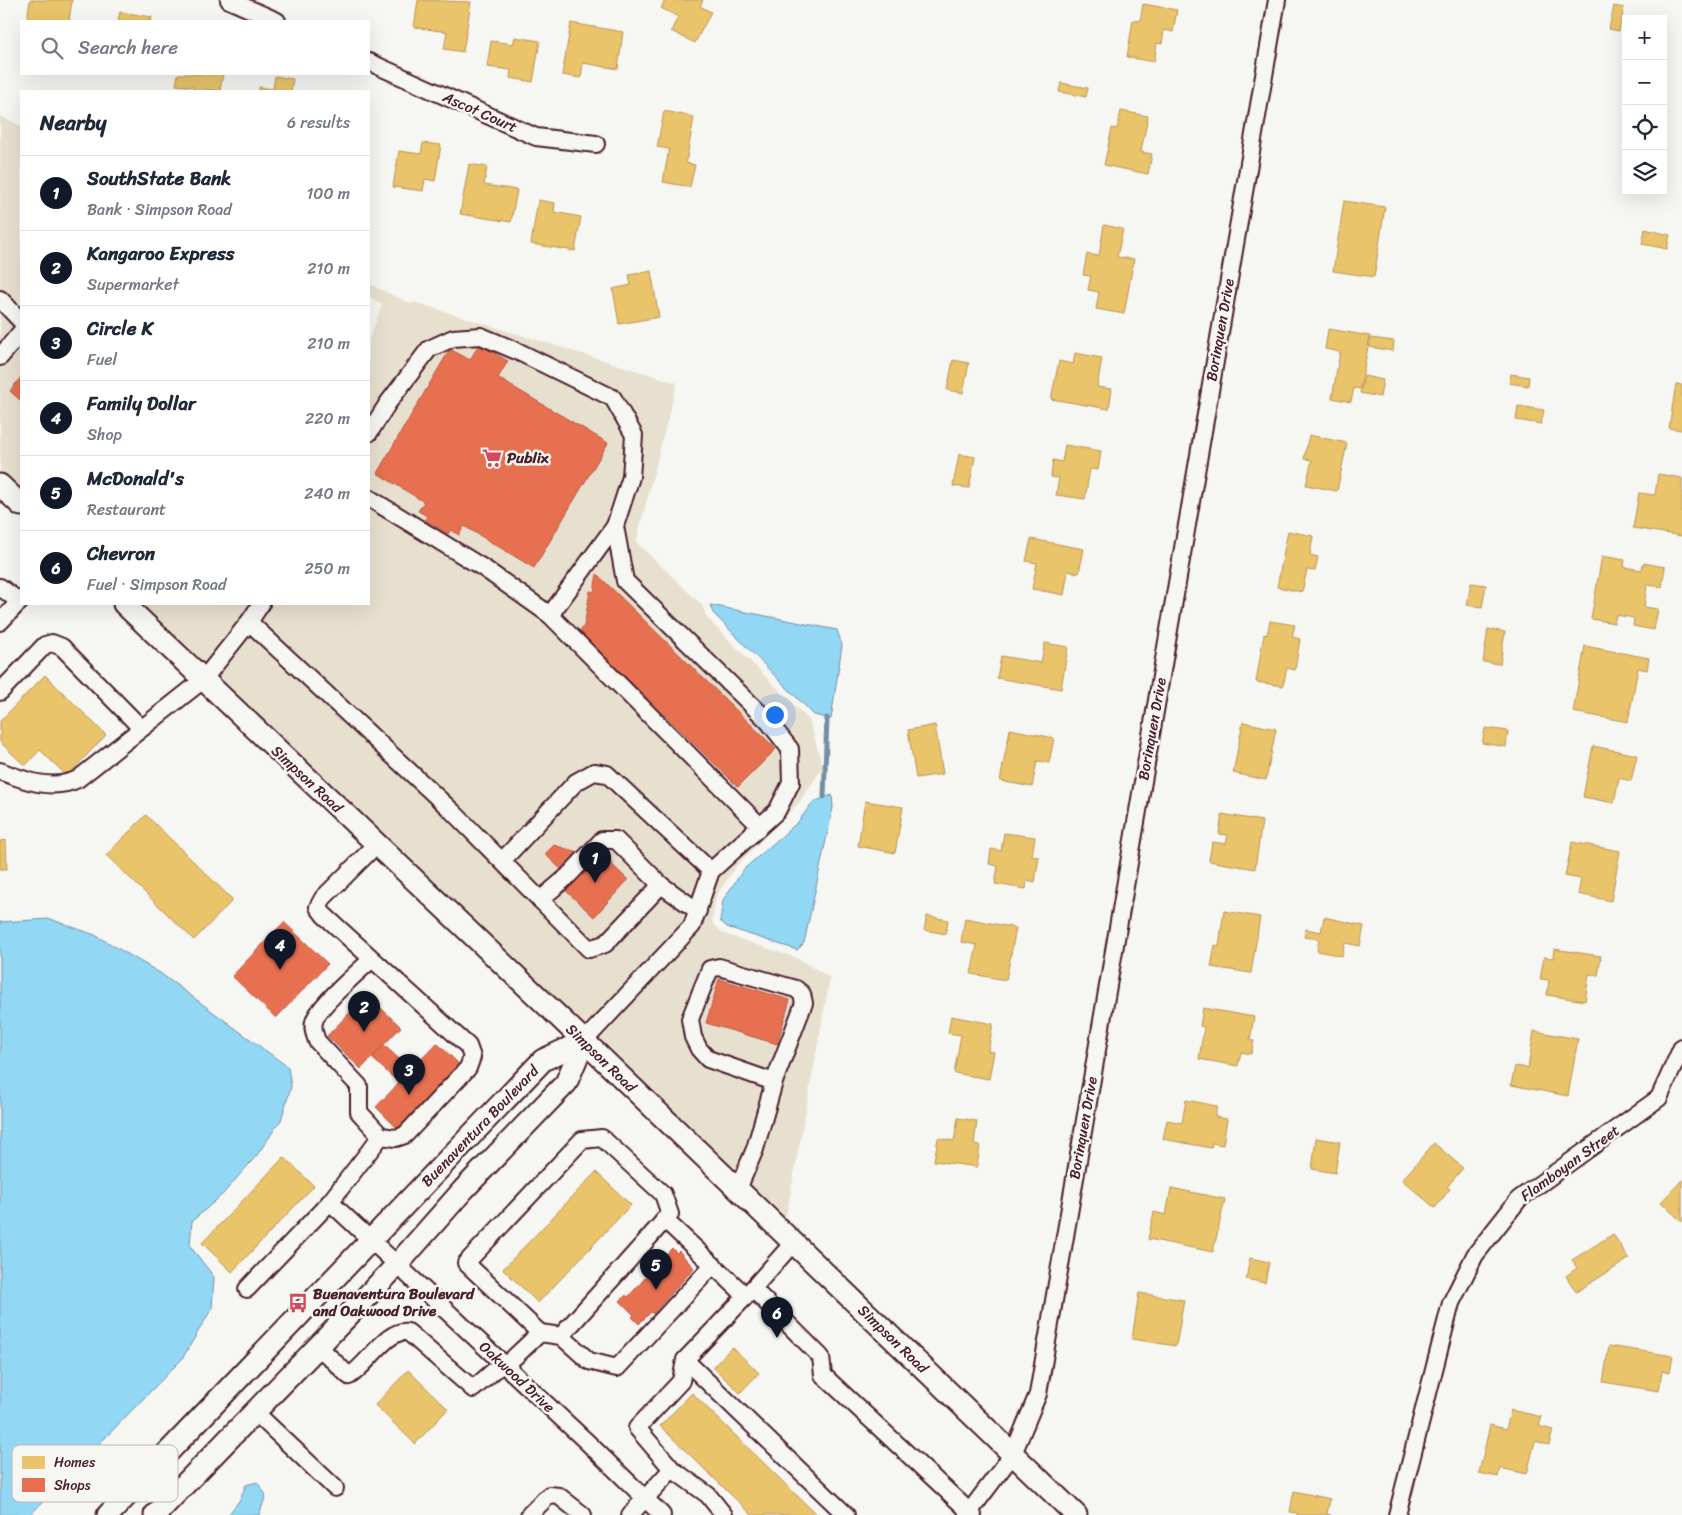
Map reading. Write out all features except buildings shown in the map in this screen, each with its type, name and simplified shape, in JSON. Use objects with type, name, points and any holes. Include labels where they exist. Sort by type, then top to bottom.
[{"type":"main road","points":[[0,485],[20,504]]},
{"type":"main road","name":"Simpson Road","points":[[125,605],[584,1040],[1076,1515]]},
{"type":"main road","points":[[178,1491],[397,1265],[464,1189],[566,1083],[584,1040]]},
{"type":"main road","name":"Buenaventura Boulevard","points":[[175,1445],[543,1060],[584,1040]]},
{"type":"main road","name":"Buenaventura Boulevard","points":[[108,1515],[120,1502]]},
{"type":"main road","points":[[155,1515],[168,1502]]},
{"type":"street","points":[[229,0],[275,20]]},
{"type":"street","name":"Borinquen Drive","points":[[970,1514],[1013,1454],[1038,1394],[1277,0]]},
{"type":"street","name":"Ascot Court","points":[[370,62],[536,137],[596,144]]},
{"type":"street","points":[[0,299],[20,320]]},
{"type":"street","points":[[0,357],[20,333]]},
{"type":"street","points":[[370,431],[388,403],[429,349],[453,338],[481,336],[612,398],[634,435],[631,477],[615,526],[550,615]]},
{"type":"street","points":[[370,499],[486,569],[550,615],[760,826]]},
{"type":"street","points":[[584,1040],[692,926],[711,871],[777,811],[792,783],[790,749],[768,721],[625,581],[615,526]]},
{"type":"street","points":[[0,587],[20,601],[0,622]]},
{"type":"street","points":[[0,771],[45,785],[66,785],[78,779],[203,680],[250,622],[260,605]]},
{"type":"street","points":[[250,622],[452,811],[589,949],[605,944],[661,885]]},
{"type":"street","points":[[0,692],[46,645],[52,643],[62,647],[141,728]]},
{"type":"street","points":[[502,861],[576,782],[594,772],[607,774],[711,871]]},
{"type":"street","points":[[540,900],[568,876],[602,840],[616,840],[661,885],[698,911]]},
{"type":"street","points":[[372,959],[321,1008],[314,1021],[314,1033],[317,1042],[359,1086],[359,1112],[381,1136],[396,1138],[405,1136],[468,1068],[472,1057],[468,1046],[318,907],[323,898],[377,844]]},
{"type":"street","points":[[738,1189],[754,1149],[774,1082],[804,1003],[802,994],[796,989],[719,967],[710,969],[690,1019],[693,1037],[699,1049],[708,1060],[774,1082]]},
{"type":"street","name":"Flamboyan Street","points":[[1397,1515],[1451,1302],[1475,1255],[1519,1199],[1659,1098],[1682,1048]]},
{"type":"street","points":[[247,1289],[330,1202],[381,1136]]},
{"type":"street","points":[[561,1336],[670,1214],[663,1194],[602,1138],[582,1140],[466,1263],[540,1333],[561,1336],[589,1361],[617,1368],[713,1265]]},
{"type":"street","name":"Oakwood Drive","points":[[330,1202],[662,1515]]},
{"type":"street","points":[[664,1220],[713,1265],[750,1293],[821,1358],[823,1375],[970,1514]]},
{"type":"street","points":[[724,1515],[708,1495],[672,1469],[637,1428],[681,1381],[685,1360],[750,1293],[793,1243]]},
{"type":"street","points":[[318,1346],[349,1376],[393,1336],[403,1331],[408,1332],[473,1389],[540,1333]]},
{"type":"street","points":[[685,1360],[846,1515]]},
{"type":"street","points":[[255,1412],[335,1488]]},
{"type":"street","points":[[630,1515],[672,1469]]},
{"type":"street","points":[[531,1514],[549,1495],[559,1496],[583,1515]]},
{"type":"shaded area","points":[[0,116],[20,126],[20,492],[0,472]]},
{"type":"shaded area","points":[[370,284],[412,304],[414,302],[677,383],[636,542],[702,605],[707,618],[809,720],[823,767],[798,804],[737,865],[716,896],[712,920],[713,924],[724,934],[797,958],[830,978],[785,1223],[586,1030],[137,605],[370,605],[370,337],[382,305],[370,297]]},
{"type":"water","points":[[710,605],[837,630],[842,645],[831,719],[814,715],[713,613]]},
{"type":"water","points":[[832,795],[833,807],[804,943],[797,950],[727,927],[720,921],[723,900],[744,869],[798,822],[813,802]]},
{"type":"water","points":[[50,919],[95,935],[160,973],[288,1067],[291,1087],[281,1120],[257,1155],[222,1195],[192,1221],[190,1246],[214,1277],[212,1308],[182,1359],[98,1445],[12,1445],[12,1502],[43,1502],[30,1515],[0,1515],[0,922]]},
{"type":"water","points":[[257,1482],[266,1495],[259,1515],[228,1515],[239,1501],[246,1485]]},
{"type":"waterway","points":[[824,797],[827,718]]},
{"type":"place","name":"Publix","points":[[492,458]]},
{"type":"place","name":"SouthState Bank","points":[[595,883]]},
{"type":"place","name":"Family Dollar","points":[[280,970]]},
{"type":"place","name":"Kangaroo Express","points":[[364,1032]]},
{"type":"place","name":"Circle K","points":[[409,1095]]},
{"type":"place","name":"McDonald's","points":[[656,1290]]},
{"type":"place","name":"Buenaventura Boulevard and Oakwood Drive","points":[[298,1303]]},
{"type":"place","name":"Chevron","points":[[777,1338]]}]
